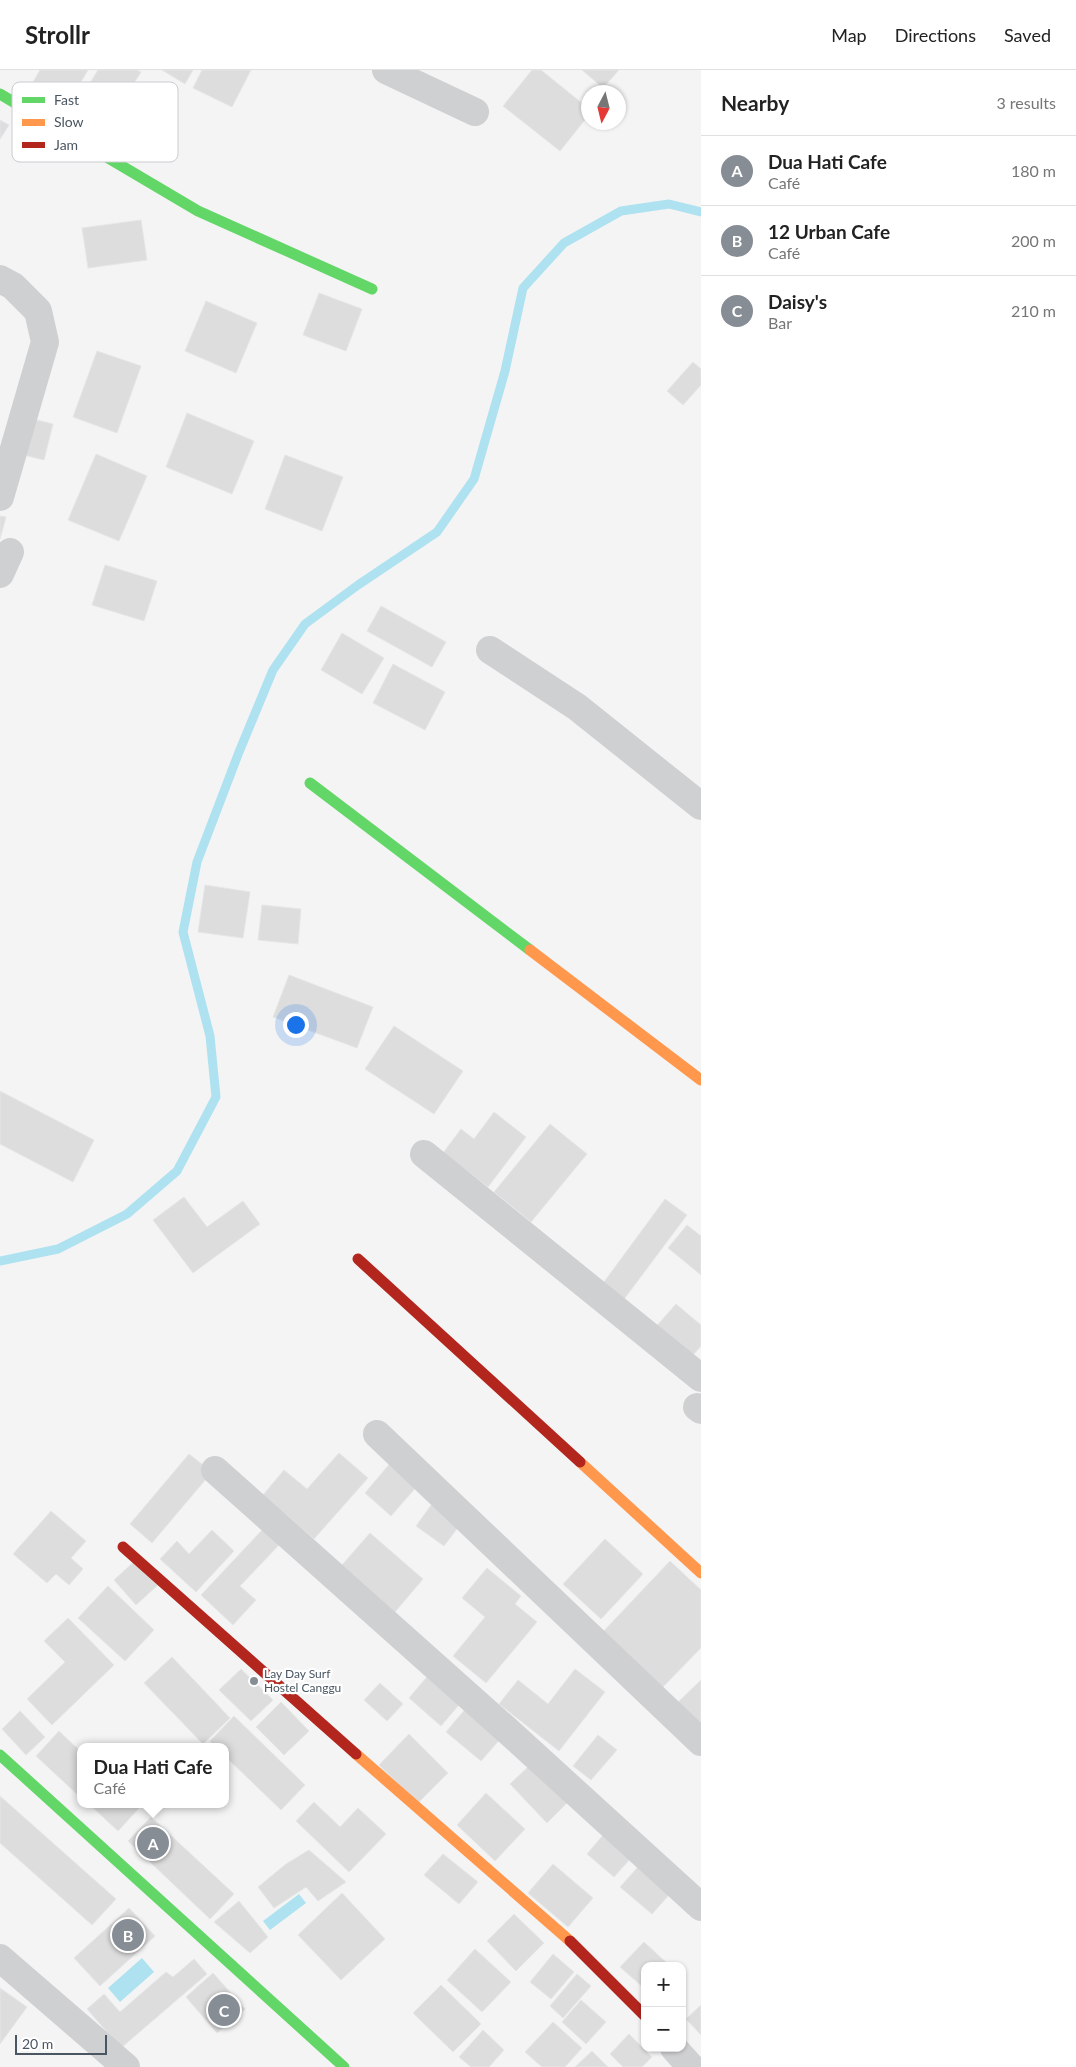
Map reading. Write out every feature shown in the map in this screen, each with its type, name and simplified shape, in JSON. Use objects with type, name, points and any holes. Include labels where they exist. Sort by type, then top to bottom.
[{"type":"street","points":[[386,70],[475,112]]},
{"type":"street","points":[[0,94],[12,101]]},
{"type":"street","points":[[115,162],[198,211],[372,290]]},
{"type":"street","points":[[0,279],[13,286],[38,311],[45,342],[0,497]]},
{"type":"street","points":[[490,650],[577,707],[701,806]]},
{"type":"street","points":[[310,783],[701,1080]]},
{"type":"street","points":[[424,1154],[701,1378]]},
{"type":"street","points":[[358,1259],[701,1573]]},
{"type":"street","points":[[377,1434],[701,1742]]},
{"type":"street","points":[[215,1470],[509,1732],[701,1907]]},
{"type":"street","points":[[123,1547],[568,1938],[609,1977],[641,2012]]},
{"type":"street","points":[[0,1755],[344,2067]]},
{"type":"street","points":[[0,1958],[126,2067]]},
{"type":"street","points":[[678,2052],[691,2067]]},
{"type":"water","points":[[299,1894],[306,1903],[270,1930],[263,1921]]},
{"type":"water","points":[[142,1958],[154,1972],[120,2002],[108,1988]]},
{"type":"building","points":[[40,70],[88,70],[81,82],[33,82]]},
{"type":"building","points":[[98,70],[137,70],[141,72],[135,82],[90,82]]},
{"type":"building","points":[[162,70],[193,70],[185,84]]},
{"type":"building","points":[[202,70],[251,70],[232,107],[193,88]]},
{"type":"building","points":[[532,70],[541,70],[581,102],[581,125],[560,151],[503,106]]},
{"type":"building","points":[[582,70],[619,70],[606,85],[600,85]]},
{"type":"building","points":[[0,120],[9,125],[0,139]]},
{"type":"building","points":[[141,220],[147,260],[88,268],[82,228]]},
{"type":"building","points":[[319,293],[362,309],[346,351],[303,335]]},
{"type":"building","points":[[206,301],[257,323],[236,373],[185,351]]},
{"type":"building","points":[[97,351],[141,366],[117,433],[73,417]]},
{"type":"building","points":[[693,362],[701,369],[701,385],[683,405],[667,391]]},
{"type":"building","points":[[187,413],[254,441],[232,494],[166,467]]},
{"type":"building","points":[[29,418],[53,424],[44,460],[20,454]]},
{"type":"building","points":[[96,454],[147,476],[119,541],[68,520]]},
{"type":"building","points":[[285,455],[343,477],[322,531],[265,509]]},
{"type":"building","points":[[0,516],[6,517],[0,539]]},
{"type":"building","points":[[105,565],[157,581],[144,621],[92,605]]},
{"type":"building","points":[[381,606],[446,642],[432,667],[367,631]]},
{"type":"building","points":[[342,633],[384,658],[362,694],[321,670]]},
{"type":"building","points":[[393,664],[445,692],[425,730],[373,703]]},
{"type":"building","points":[[205,885],[250,892],[243,938],[198,932]]},
{"type":"building","points":[[262,905],[301,909],[298,944],[258,940]]},
{"type":"building","points":[[289,975],[373,1007],[357,1048],[273,1017]]},
{"type":"building","points":[[394,1026],[463,1071],[434,1114],[365,1069]]},
{"type":"building","points":[[0,1091],[94,1140],[73,1182],[0,1144]]},
{"type":"building","points":[[494,1112],[526,1137],[488,1187],[443,1153],[461,1129],[474,1139]]},
{"type":"building","points":[[550,1124],[587,1154],[531,1222],[494,1192]]},
{"type":"building","points":[[184,1197],[207,1227],[243,1201],[260,1224],[193,1273],[153,1220]]},
{"type":"building","points":[[665,1199],[687,1215],[622,1302],[601,1286]]},
{"type":"building","points":[[687,1225],[701,1236],[701,1275],[668,1248]]},
{"type":"building","points":[[676,1304],[701,1325],[701,1346],[688,1361],[652,1331]]},
{"type":"building","points":[[339,1453],[368,1478],[314,1539],[263,1495],[284,1470],[307,1489]]},
{"type":"building","points":[[189,1454],[212,1472],[152,1543],[130,1524]]},
{"type":"building","points":[[392,1461],[419,1484],[391,1516],[365,1493]]},
{"type":"building","points":[[434,1501],[463,1521],[444,1546],[416,1526]]},
{"type":"building","points":[[51,1511],[86,1541],[71,1558],[83,1569],[69,1585],[56,1574],[47,1583],[13,1554]]},
{"type":"building","points":[[263,1529],[280,1544],[240,1586],[256,1600],[233,1625],[201,1595]]},
{"type":"building","points":[[212,1530],[234,1551],[196,1592],[160,1559],[177,1541],[189,1554]]},
{"type":"building","points":[[370,1533],[423,1579],[395,1612],[342,1565]]},
{"type":"building","points":[[605,1539],[643,1574],[601,1619],[563,1584]]},
{"type":"building","points":[[137,1559],[159,1584],[136,1605],[114,1580]]},
{"type":"building","points":[[670,1561],[701,1590],[701,1648],[659,1691],[600,1635]]},
{"type":"building","points":[[487,1568],[521,1596],[515,1604],[537,1622],[486,1683],[453,1656],[485,1617],[462,1598]]},
{"type":"building","points":[[108,1586],[154,1630],[125,1661],[78,1618]]},
{"type":"building","points":[[68,1618],[114,1665],[52,1725],[27,1699],[65,1662],[44,1641]]},
{"type":"building","points":[[172,1657],[230,1718],[202,1743],[144,1683]]},
{"type":"building","points":[[241,1669],[273,1700],[251,1721],[219,1690]]},
{"type":"building","points":[[575,1669],[605,1692],[559,1751],[499,1704],[518,1680],[548,1704]]},
{"type":"building","points":[[431,1672],[463,1700],[441,1726],[409,1698]]},
{"type":"building","points":[[701,1680],[701,1735],[674,1706]]},
{"type":"building","points":[[380,1683],[403,1704],[387,1721],[364,1700]]},
{"type":"building","points":[[281,1702],[309,1731],[284,1755],[256,1727]]},
{"type":"building","points":[[467,1707],[502,1737],[481,1761],[446,1732]]},
{"type":"building","points":[[20,1711],[45,1737],[26,1755],[2,1729]]},
{"type":"building","points":[[234,1716],[305,1785],[281,1810],[229,1760],[229,1743],[212,1743],[210,1741]]},
{"type":"building","points":[[59,1731],[77,1748],[77,1794],[36,1756]]},
{"type":"building","points":[[409,1734],[448,1773],[418,1803],[379,1765]]},
{"type":"building","points":[[598,1735],[617,1750],[591,1780],[573,1766]]},
{"type":"building","points":[[530,1765],[567,1803],[547,1823],[510,1784]]},
{"type":"building","points":[[486,1793],[525,1829],[495,1861],[457,1825]]},
{"type":"building","points":[[0,1796],[116,1899],[92,1925],[0,1843]]},
{"type":"building","points":[[314,1802],[340,1827],[358,1808],[386,1834],[349,1872],[296,1821]]},
{"type":"building","points":[[93,1808],[139,1808],[118,1831]]},
{"type":"building","points":[[151,1817],[234,1894],[210,1919],[128,1841]]},
{"type":"building","points":[[603,1835],[631,1858],[614,1877],[587,1854]]},
{"type":"building","points":[[309,1850],[346,1882],[318,1901],[306,1887],[274,1908],[258,1887],[286,1864]]},
{"type":"building","points":[[443,1854],[478,1882],[459,1904],[424,1875]]},
{"type":"building","points":[[553,1864],[593,1898],[568,1927],[528,1893]]},
{"type":"building","points":[[638,1867],[669,1895],[652,1914],[620,1887]]},
{"type":"building","points":[[342,1893],[385,1939],[341,1980],[298,1935]]},
{"type":"building","points":[[239,1901],[268,1937],[250,1953],[214,1922]]},
{"type":"building","points":[[129,1908],[155,1936],[100,1986],[74,1958]]},
{"type":"building","points":[[514,1914],[544,1943],[516,1971],[487,1941]]},
{"type":"building","points":[[644,1942],[666,1962],[641,1962],[641,1985],[620,1967]]},
{"type":"building","points":[[475,1949],[511,1982],[482,2012],[447,1980]]},
{"type":"building","points":[[553,1954],[574,1972],[551,1999],[530,1982]]},
{"type":"building","points":[[194,1959],[207,1974],[121,2048],[87,2009],[104,1994],[120,2012],[166,1972],[173,1977]]},
{"type":"building","points":[[213,1973],[245,2009],[217,2033],[186,1997]]},
{"type":"building","points":[[577,1974],[591,1986],[563,2018],[550,2006]]},
{"type":"building","points":[[441,1985],[481,2024],[453,2052],[413,2013]]},
{"type":"building","points":[[0,1988],[27,2007],[0,2044]]},
{"type":"building","points":[[581,2000],[606,2022],[586,2044],[562,2022]]},
{"type":"building","points":[[701,2005],[701,2035],[686,2019]]},
{"type":"building","points":[[553,2022],[582,2048],[565,2067],[542,2067],[525,2052]]},
{"type":"building","points":[[483,2030],[504,2050],[489,2067],[471,2067],[459,2057]]},
{"type":"building","points":[[629,2034],[641,2046],[641,2052],[647,2052],[652,2057],[642,2067],[623,2067],[610,2054]]},
{"type":"building","points":[[592,2051],[608,2067],[575,2067]]},
{"type":"waterway","points":[[0,1261],[58,1249],[127,1214],[177,1171],[216,1097],[210,1036],[183,932],[197,862],[239,752],[273,670],[305,624],[358,585],[437,532],[474,479],[505,371],[523,288],[564,243],[621,211],[669,204],[701,212]]},
{"type":"traffic: fast","points":[[0,94],[12,101]]},
{"type":"traffic: fast","points":[[115,162],[198,211],[372,289]]},
{"type":"traffic: fast","points":[[310,783],[530,950]]},
{"type":"traffic: fast","points":[[0,1755],[344,2067]]},
{"type":"traffic: slow","points":[[530,950],[701,1080]]},
{"type":"traffic: slow","points":[[580,1462],[701,1573]]},
{"type":"traffic: slow","points":[[356,1754],[570,1941]]},
{"type":"traffic: jam","points":[[358,1259],[580,1462]]},
{"type":"traffic: jam","points":[[123,1547],[356,1754]]},
{"type":"traffic: jam","points":[[570,1941],[641,2012]]},
{"type":"place","name":"Lay Day Surf Hostel Canggu","points":[[254,1681]]},
{"type":"place","name":"Dua Hati Cafe","points":[[153,1843]]},
{"type":"place","name":"12 Urban Cafe","points":[[128,1935]]},
{"type":"place","name":"Daisy's","points":[[224,2010]]}]
